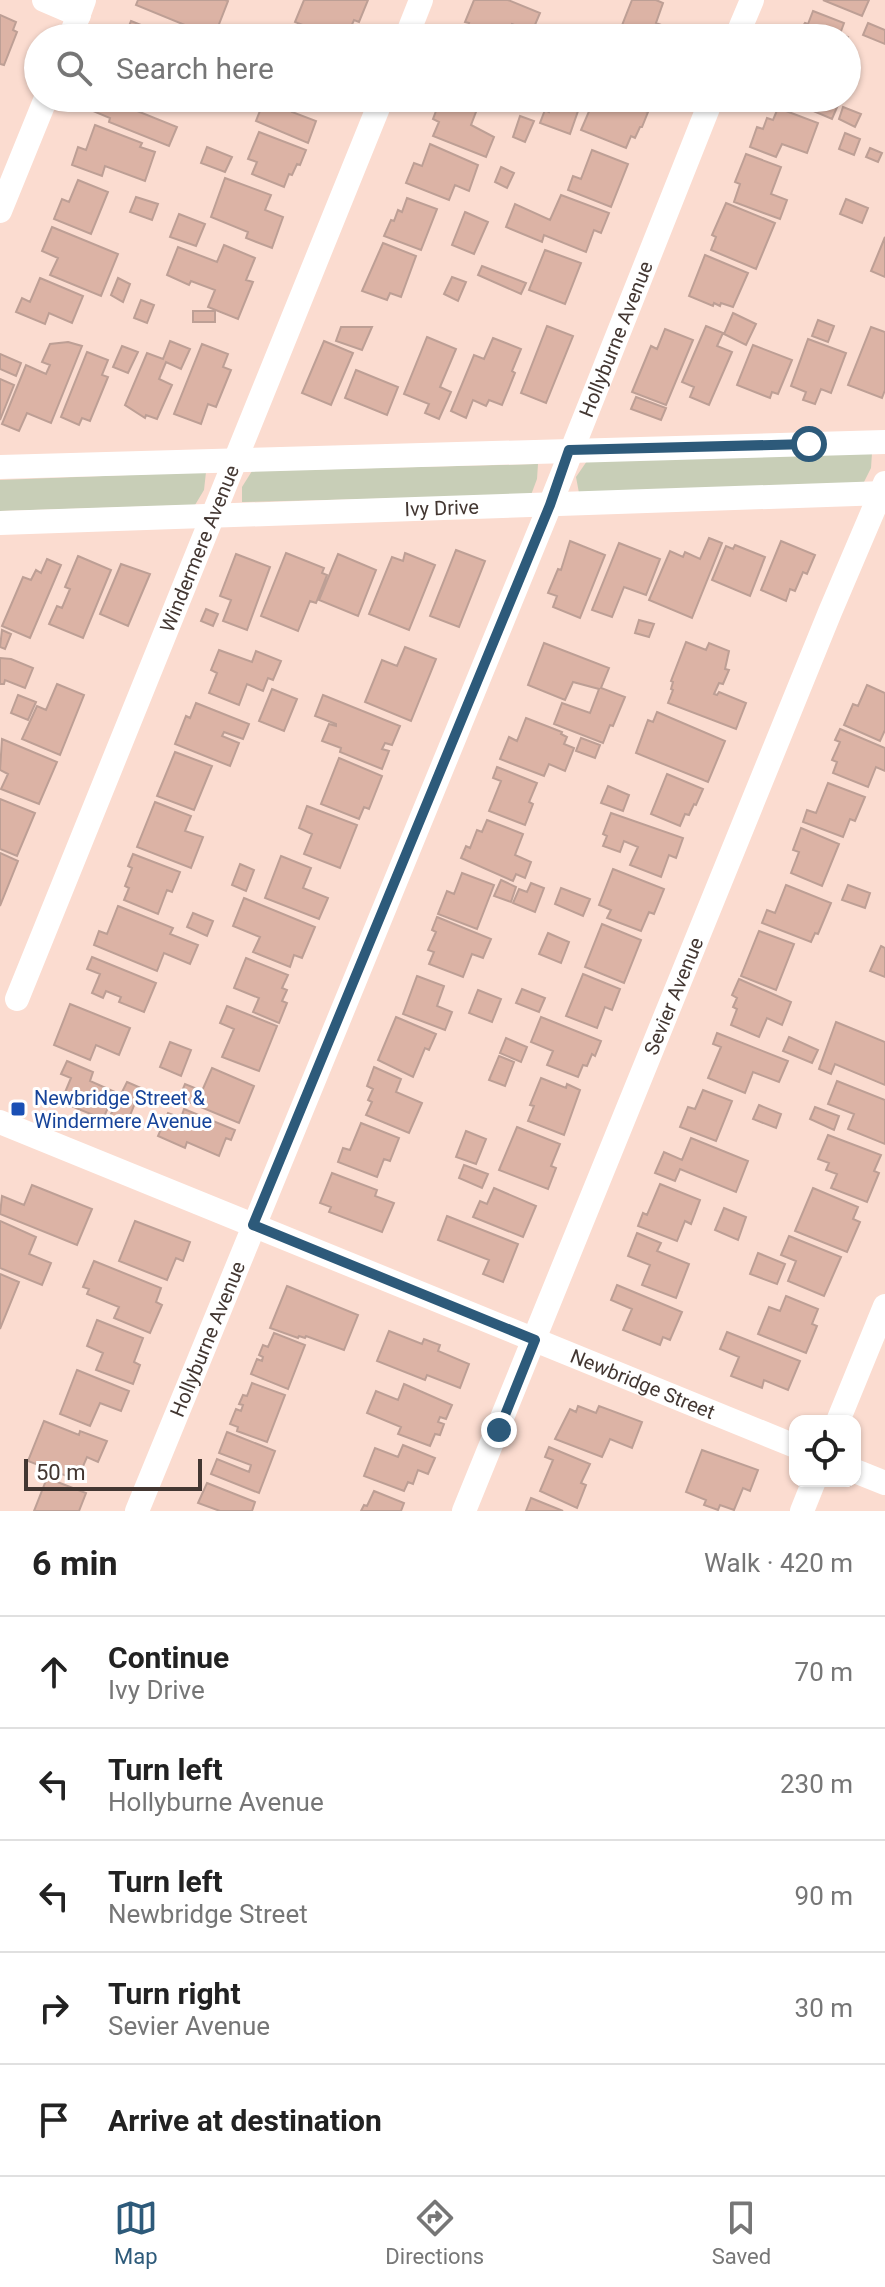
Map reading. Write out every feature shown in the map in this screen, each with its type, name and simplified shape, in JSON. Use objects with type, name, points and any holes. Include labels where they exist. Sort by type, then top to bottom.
[{"type":"street","points":[[44,0],[81,7]]},
{"type":"street","points":[[412,24],[421,0]]},
{"type":"street","points":[[742,24],[752,0]]},
{"type":"street","points":[[0,211],[40,112]]},
{"type":"street","name":"Windermere Avenue","points":[[17,999],[376,112]]},
{"type":"street","name":"Hollyburne Avenue","points":[[137,1511],[550,505],[569,450],[706,112]]},
{"type":"street","points":[[0,467],[885,442]]},
{"type":"street","name":"Ivy Drive","points":[[0,523],[550,505],[884,489]]},
{"type":"street","name":"Sevier Avenue","points":[[464,1511],[830,612],[884,489]]},
{"type":"street","name":"Newbridge Street","points":[[0,1122],[789,1444]]},
{"type":"street","points":[[840,1415],[885,1306]]},
{"type":"street","points":[[861,1473],[885,1483]]},
{"type":"street","points":[[802,1511],[812,1487]]},
{"type":"green space","points":[[872,453],[871,468],[863,484],[579,493],[576,477],[587,461]]},
{"type":"green space","points":[[538,464],[531,495],[242,502],[242,487],[252,471]]},
{"type":"green space","points":[[206,472],[204,490],[195,505],[0,511],[0,480]]},
{"type":"building","points":[[138,0],[228,1],[219,24],[182,24],[136,5]]},
{"type":"building","points":[[304,0],[368,0],[359,22],[295,22]]},
{"type":"building","points":[[474,0],[508,0],[540,13],[535,24],[465,22]]},
{"type":"building","points":[[632,0],[663,3],[656,23],[659,24],[623,24]]},
{"type":"building","points":[[823,0],[869,0],[862,16]]},
{"type":"building","points":[[813,11],[844,23],[844,24],[808,24]]},
{"type":"building","points":[[0,15],[16,22],[13,30],[17,32],[4,65],[0,64]]},
{"type":"building","points":[[868,23],[885,30],[885,44],[863,35]]},
{"type":"building","points":[[95,112],[140,112],[177,127],[169,146],[109,122],[110,118]]},
{"type":"building","points":[[260,112],[292,112],[316,121],[308,143],[256,121]]},
{"type":"building","points":[[436,112],[476,112],[471,125],[494,137],[486,157],[433,136],[439,122],[433,119]]},
{"type":"building","points":[[544,112],[578,112],[570,134],[540,123]]},
{"type":"building","points":[[589,112],[648,112],[642,127],[635,138],[631,136],[626,148],[581,130]]},
{"type":"building","points":[[776,112],[789,112],[818,123],[807,153],[782,144],[776,157],[750,147],[757,127],[763,129],[767,118],[773,120]]},
{"type":"building","points":[[816,112],[835,112],[832,119]]},
{"type":"building","points":[[841,112],[861,114],[855,127],[839,119]]},
{"type":"building","points":[[520,116],[534,121],[525,142],[513,137]]},
{"type":"building","points":[[95,125],[142,143],[140,147],[155,152],[145,181],[105,166],[102,176],[72,165],[78,147],[86,150]]},
{"type":"building","points":[[259,132],[306,150],[300,165],[297,164],[292,175],[289,174],[284,187],[252,174],[257,162],[248,159]]},
{"type":"building","points":[[845,133],[860,139],[854,155],[839,149]]},
{"type":"building","points":[[430,144],[478,165],[469,191],[455,185],[449,200],[406,183],[414,163],[422,166]]},
{"type":"building","points":[[207,147],[232,157],[225,172],[201,163]]},
{"type":"building","points":[[870,148],[882,153],[878,162],[866,157]]},
{"type":"building","points":[[592,150],[628,164],[611,207],[568,190],[573,176],[581,179]]},
{"type":"building","points":[[746,154],[781,167],[771,194],[787,200],[780,219],[734,202],[740,184],[735,182]]},
{"type":"building","points":[[501,167],[514,173],[507,188],[495,182]]},
{"type":"building","points":[[225,178],[271,195],[265,210],[283,217],[272,248],[246,238],[248,232],[211,217]]},
{"type":"building","points":[[78,180],[108,192],[91,234],[54,219],[62,199],[69,202]]},
{"type":"building","points":[[561,195],[609,213],[601,233],[594,230],[586,252],[544,235],[542,242],[506,227],[515,204],[550,220]]},
{"type":"building","points":[[136,197],[158,204],[152,220],[130,212]]},
{"type":"building","points":[[407,198],[437,209],[421,250],[384,236],[398,210],[402,212]]},
{"type":"building","points":[[846,199],[868,208],[862,223],[840,214]]},
{"type":"building","points":[[726,203],[775,223],[756,269],[711,250],[716,237],[712,235]]},
{"type":"building","points":[[465,212],[488,222],[474,254],[452,245]]},
{"type":"building","points":[[179,214],[205,224],[196,246],[170,237]]},
{"type":"building","points":[[52,227],[118,254],[101,296],[50,275],[58,258],[42,251]]},
{"type":"building","points":[[885,237],[885,277],[871,271]]},
{"type":"building","points":[[383,243],[416,256],[401,297],[390,293],[387,300],[362,291]]},
{"type":"building","points":[[224,245],[255,258],[246,280],[253,282],[238,319],[208,307],[215,290],[191,281],[189,285],[167,275],[178,247],[217,262]]},
{"type":"building","points":[[545,250],[581,263],[565,304],[529,290]]},
{"type":"building","points":[[705,255],[748,273],[733,307],[721,303],[720,306],[714,303],[713,306],[689,296]]},
{"type":"building","points":[[482,266],[526,283],[521,294],[478,275]]},
{"type":"building","points":[[452,277],[466,282],[458,301],[444,294]]},
{"type":"building","points":[[40,278],[83,296],[72,323],[49,313],[45,324],[16,312],[22,298],[30,302]]},
{"type":"building","points":[[118,278],[130,284],[123,302],[111,295]]},
{"type":"building","points":[[141,300],[154,305],[147,323],[134,318]]},
{"type":"building","points":[[193,311],[215,311],[215,322],[193,322]]},
{"type":"building","points":[[733,313],[756,324],[746,345],[724,334]]},
{"type":"building","points":[[818,320],[834,326],[828,342],[812,336]]},
{"type":"building","points":[[547,326],[573,336],[546,403],[521,393]]},
{"type":"building","points":[[706,326],[723,333],[717,346],[732,352],[709,405],[690,397],[694,387],[682,382]]},
{"type":"building","points":[[341,327],[372,327],[362,350],[336,341]]},
{"type":"building","points":[[871,327],[885,332],[885,390],[882,398],[848,385]]},
{"type":"building","points":[[665,329],[693,340],[666,405],[632,392],[651,346],[657,349]]},
{"type":"building","points":[[427,337],[456,349],[440,387],[451,392],[439,419],[425,413],[429,404],[404,394]]},
{"type":"building","points":[[493,338],[521,349],[512,371],[515,373],[502,405],[489,400],[486,406],[473,400],[466,418],[451,411],[474,355],[484,359]]},
{"type":"building","points":[[808,339],[846,353],[831,393],[821,389],[815,404],[803,400],[806,392],[791,386]]},
{"type":"building","points":[[170,341],[190,349],[181,369],[166,362],[159,379],[172,385],[157,419],[146,415],[145,418],[125,405],[147,353],[163,359]]},
{"type":"building","points":[[324,341],[353,353],[331,405],[302,393]]},
{"type":"building","points":[[68,342],[82,346],[51,423],[27,413],[19,431],[2,424],[26,365],[46,374],[50,365],[42,362],[50,344]]},
{"type":"building","points":[[202,344],[228,354],[223,367],[231,370],[216,407],[208,404],[201,424],[174,414]]},
{"type":"building","points":[[753,345],[792,360],[778,394],[772,392],[770,398],[737,385]]},
{"type":"building","points":[[122,346],[138,352],[128,373],[113,367]]},
{"type":"building","points":[[87,352],[108,360],[102,375],[108,377],[90,421],[82,418],[79,425],[61,417]]},
{"type":"building","points":[[0,354],[21,363],[16,376],[0,369]]},
{"type":"building","points":[[356,370],[398,387],[387,415],[345,398]]},
{"type":"building","points":[[0,379],[14,385],[0,420]]},
{"type":"building","points":[[636,397],[666,408],[661,420],[631,409]]},
{"type":"building","points":[[709,538],[722,543],[692,618],[649,600],[670,551],[683,557],[685,552],[700,559]]},
{"type":"building","points":[[570,541],[605,555],[580,618],[553,607],[557,596],[548,593],[558,569],[561,570]]},
{"type":"building","points":[[781,541],[815,555],[807,574],[803,572],[795,591],[790,589],[786,601],[761,590]]},
{"type":"building","points":[[619,543],[660,559],[646,595],[624,587],[612,617],[592,610]]},
{"type":"building","points":[[735,545],[765,557],[750,596],[712,580],[726,546],[733,549]]},
{"type":"building","points":[[456,550],[485,561],[459,627],[430,616]]},
{"type":"building","points":[[286,553],[324,568],[322,573],[327,575],[316,603],[310,601],[298,631],[261,616]]},
{"type":"building","points":[[405,553],[435,565],[409,630],[369,614],[392,557],[403,561]]},
{"type":"building","points":[[236,554],[270,567],[247,630],[223,621],[231,600],[220,596]]},
{"type":"building","points":[[338,554],[376,570],[358,616],[319,600]]},
{"type":"building","points":[[78,556],[111,570],[83,638],[49,624],[57,606],[62,608],[70,589],[65,587]]},
{"type":"building","points":[[47,559],[61,565],[30,638],[2,626],[23,577],[31,580],[36,570],[41,573]]},
{"type":"building","points":[[121,564],[150,574],[128,626],[100,614]]},
{"type":"building","points":[[206,609],[218,614],[213,626],[201,621]]},
{"type":"building","points":[[639,620],[654,624],[649,637],[635,633]]},
{"type":"building","points":[[2,630],[11,634],[5,649],[0,647]]},
{"type":"building","points":[[686,642],[706,650],[709,643],[729,651],[725,669],[729,670],[714,694],[719,692],[746,703],[736,729],[668,703],[673,690],[671,681]]},
{"type":"building","points":[[544,643],[609,668],[601,688],[625,697],[603,743],[554,724],[562,703],[590,713],[599,689],[573,682],[565,700],[528,685]]},
{"type":"building","points":[[405,647],[436,659],[411,721],[365,702],[382,660],[397,666]]},
{"type":"building","points":[[219,650],[252,662],[256,651],[281,661],[273,680],[268,678],[263,691],[247,684],[239,705],[209,693],[217,673],[211,670]]},
{"type":"building","points":[[0,658],[33,668],[25,688],[5,680],[4,684],[0,684]]},
{"type":"building","points":[[57,684],[84,695],[60,755],[22,739],[37,706],[46,710]]},
{"type":"building","points":[[867,685],[885,693],[885,730],[880,741],[844,725],[853,704],[858,706]]},
{"type":"building","points":[[272,689],[297,699],[284,731],[259,721]]},
{"type":"building","points":[[18,695],[36,702],[28,720],[11,713]]},
{"type":"building","points":[[323,695],[400,726],[392,745],[385,743],[382,749],[389,751],[382,769],[322,741],[329,724],[336,726],[315,716]]},
{"type":"building","points":[[196,703],[249,724],[243,739],[224,732],[222,736],[239,743],[230,766],[175,744],[186,716],[190,718]]},
{"type":"building","points":[[657,712],[725,741],[708,782],[636,753],[648,720],[653,722]]},
{"type":"building","points":[[526,718],[562,732],[567,737],[564,744],[574,748],[565,771],[549,764],[544,776],[500,759],[509,737],[517,741]]},
{"type":"building","points":[[840,729],[885,748],[885,771],[876,767],[868,787],[833,773],[837,762],[832,760],[840,742],[835,740]]},
{"type":"building","points":[[581,738],[600,745],[595,758],[576,751]]},
{"type":"building","points":[[2,739],[57,762],[39,804],[1,789],[8,774],[0,770]]},
{"type":"building","points":[[175,752],[212,766],[194,810],[157,796]]},
{"type":"building","points":[[339,758],[382,776],[369,809],[364,807],[359,819],[321,804]]},
{"type":"building","points":[[497,767],[537,783],[529,802],[533,804],[525,825],[489,811],[501,781],[493,778]]},
{"type":"building","points":[[667,774],[703,789],[696,805],[689,815],[685,814],[680,826],[651,814]]},
{"type":"building","points":[[828,783],[865,797],[855,821],[850,819],[843,837],[803,822],[807,810],[816,813]]},
{"type":"building","points":[[608,786],[629,795],[623,811],[601,803]]},
{"type":"building","points":[[0,799],[35,813],[17,856],[0,849]]},
{"type":"building","points":[[155,802],[191,816],[185,831],[203,837],[191,868],[137,847]]},
{"type":"building","points":[[307,806],[357,825],[340,868],[304,854],[312,834],[299,828]]},
{"type":"building","points":[[611,813],[683,838],[676,858],[669,855],[661,877],[630,865],[638,847],[624,841],[620,852],[603,846],[607,836],[603,834]]},
{"type":"building","points":[[487,820],[523,834],[515,855],[531,862],[525,878],[516,874],[513,881],[461,858],[466,846],[470,848],[477,830],[482,832]]},
{"type":"building","points":[[801,828],[839,844],[822,886],[791,873],[799,852],[793,850]]},
{"type":"building","points":[[0,853],[18,861],[0,906]]},
{"type":"building","points":[[133,854],[180,872],[172,892],[167,890],[158,914],[124,900],[129,888],[125,886],[132,868],[128,866]]},
{"type":"building","points":[[281,856],[311,868],[303,888],[328,898],[319,919],[265,898]]},
{"type":"building","points":[[240,864],[254,870],[246,891],[232,885]]},
{"type":"building","points":[[613,869],[664,889],[654,914],[649,912],[641,931],[607,918],[611,910],[599,905]]},
{"type":"building","points":[[462,873],[494,885],[477,929],[438,914],[447,891],[454,894]]},
{"type":"building","points":[[501,880],[516,887],[511,902],[494,896]]},
{"type":"building","points":[[531,883],[544,888],[535,912],[513,903],[519,889],[527,892]]},
{"type":"building","points":[[786,885],[831,903],[818,934],[815,933],[811,942],[762,923],[767,910],[775,913]]},
{"type":"building","points":[[848,885],[870,893],[865,908],[842,900]]},
{"type":"building","points":[[561,888],[590,899],[583,916],[555,904]]},
{"type":"building","points":[[244,898],[315,927],[302,958],[294,955],[290,967],[253,952],[260,937],[233,926]]},
{"type":"building","points":[[118,906],[173,928],[170,934],[198,945],[190,964],[164,953],[157,971],[94,945],[99,931],[107,934]]},
{"type":"building","points":[[193,913],[213,921],[207,936],[187,927]]},
{"type":"building","points":[[437,917],[491,939],[483,958],[472,954],[463,977],[429,964],[434,952],[428,950],[436,932],[432,930]]},
{"type":"building","points":[[602,924],[641,940],[624,983],[585,967]]},
{"type":"building","points":[[759,931],[794,944],[776,990],[741,976]]},
{"type":"building","points":[[548,933],[569,942],[561,963],[539,954]]},
{"type":"building","points":[[881,946],[885,948],[885,977],[870,971]]},
{"type":"building","points":[[92,957],[156,983],[144,1012],[119,1002],[121,997],[106,991],[103,998],[92,993],[100,974],[87,969]]},
{"type":"building","points":[[246,958],[288,975],[282,988],[287,990],[282,1001],[287,1003],[279,1023],[253,1012],[259,998],[234,988]]},
{"type":"building","points":[[583,974],[620,989],[612,1010],[605,1007],[597,1028],[566,1016]]},
{"type":"building","points":[[417,976],[444,986],[437,1006],[452,1012],[445,1030],[403,1014]]},
{"type":"building","points":[[739,979],[791,1002],[782,1025],[767,1018],[759,1037],[731,1025],[737,1009],[733,1007],[737,998],[732,995]]},
{"type":"building","points":[[522,989],[545,998],[539,1012],[516,1003]]},
{"type":"building","points":[[478,990],[501,999],[492,1022],[469,1013]]},
{"type":"building","points":[[70,1004],[130,1028],[119,1055],[96,1045],[90,1060],[54,1045]]},
{"type":"building","points":[[227,1006],[277,1026],[259,1071],[222,1057],[234,1029],[220,1023]]},
{"type":"building","points":[[396,1017],[436,1034],[429,1050],[425,1048],[413,1077],[378,1060]]},
{"type":"building","points":[[541,1017],[601,1041],[595,1056],[592,1054],[587,1066],[583,1065],[578,1077],[547,1065],[553,1051],[531,1042]]},
{"type":"building","points":[[836,1022],[885,1042],[885,1085],[835,1064],[831,1074],[819,1069]]},
{"type":"building","points":[[717,1033],[788,1061],[779,1082],[753,1072],[745,1093],[708,1078],[721,1047],[713,1044]]},
{"type":"building","points":[[789,1037],[818,1050],[812,1063],[783,1051]]},
{"type":"building","points":[[506,1038],[527,1047],[521,1062],[500,1053]]},
{"type":"building","points":[[170,1042],[191,1050],[181,1076],[160,1067]]},
{"type":"building","points":[[499,1056],[514,1062],[505,1086],[489,1080]]},
{"type":"building","points":[[67,1061],[93,1072],[90,1081],[115,1092],[103,1119],[61,1102],[71,1078],[61,1074]]},
{"type":"building","points":[[374,1067],[401,1079],[396,1092],[422,1103],[409,1133],[366,1115],[372,1102],[368,1100],[373,1089],[367,1086]]},
{"type":"building","points":[[212,1068],[254,1086],[239,1123],[179,1098],[185,1084],[202,1091]]},
{"type":"building","points":[[541,1078],[580,1090],[564,1135],[528,1121],[534,1106],[530,1105]]},
{"type":"building","points":[[837,1081],[885,1100],[885,1144],[848,1129],[854,1114],[828,1104]]},
{"type":"building","points":[[127,1082],[141,1088],[127,1123],[110,1116]]},
{"type":"building","points":[[703,1090],[732,1101],[716,1141],[680,1127],[688,1107],[695,1109]]},
{"type":"building","points":[[759,1105],[781,1114],[776,1128],[753,1119]]},
{"type":"building","points":[[815,1107],[839,1116],[834,1130],[810,1119]]},
{"type":"building","points":[[184,1109],[235,1130],[231,1140],[226,1138],[219,1156],[187,1142],[185,1148],[158,1136],[168,1113],[181,1118]]},
{"type":"building","points":[[361,1123],[399,1138],[390,1161],[384,1159],[377,1177],[338,1162],[343,1148],[350,1150]]},
{"type":"building","points":[[517,1127],[560,1144],[551,1166],[556,1168],[548,1189],[499,1170]]},
{"type":"building","points":[[466,1131],[486,1139],[476,1164],[456,1157]]},
{"type":"building","points":[[828,1135],[881,1155],[874,1171],[879,1173],[867,1202],[831,1188],[837,1174],[826,1170],[829,1163],[818,1159]]},
{"type":"building","points":[[691,1138],[748,1161],[736,1192],[680,1169],[675,1181],[655,1173],[664,1152],[682,1160]]},
{"type":"building","points":[[464,1165],[488,1174],[482,1188],[459,1178]]},
{"type":"building","points":[[332,1173],[377,1190],[375,1196],[394,1203],[382,1232],[329,1212],[331,1207],[320,1203]]},
{"type":"building","points":[[660,1184],[700,1200],[691,1224],[685,1221],[677,1241],[638,1226],[643,1213],[647,1215]]},
{"type":"building","points":[[32,1185],[92,1209],[77,1245],[0,1214],[2,1196],[24,1205]]},
{"type":"building","points":[[494,1188],[536,1206],[523,1237],[473,1217],[480,1201],[487,1204]]},
{"type":"building","points":[[813,1188],[858,1207],[853,1219],[860,1222],[847,1252],[795,1231]]},
{"type":"building","points":[[724,1208],[746,1217],[738,1240],[715,1230]]},
{"type":"building","points":[[447,1216],[518,1244],[503,1282],[483,1274],[489,1260],[438,1240]]},
{"type":"building","points":[[0,1221],[36,1237],[29,1254],[51,1263],[42,1285],[0,1268]]},
{"type":"building","points":[[135,1221],[190,1242],[183,1261],[176,1258],[167,1280],[119,1261]]},
{"type":"building","points":[[637,1233],[661,1243],[657,1251],[689,1264],[676,1298],[642,1285],[650,1265],[628,1256]]},
{"type":"building","points":[[789,1236],[841,1257],[824,1296],[788,1281],[796,1261],[781,1255]]},
{"type":"building","points":[[758,1253],[785,1264],[777,1284],[750,1274]]},
{"type":"building","points":[[94,1261],[161,1288],[156,1302],[162,1305],[150,1333],[114,1318],[119,1307],[87,1294],[89,1289],[83,1287]]},
{"type":"building","points":[[0,1274],[19,1282],[0,1329]]},
{"type":"building","points":[[617,1285],[682,1312],[670,1340],[663,1337],[660,1345],[623,1330],[632,1309],[611,1300]]},
{"type":"building","points":[[287,1286],[358,1315],[344,1350],[306,1336],[298,1338],[270,1328]]},
{"type":"building","points":[[786,1296],[818,1309],[812,1324],[817,1326],[806,1353],[758,1334],[769,1307],[780,1311]]},
{"type":"building","points":[[97,1320],[143,1338],[134,1362],[140,1365],[133,1384],[96,1370],[103,1353],[87,1346]]},
{"type":"building","points":[[389,1331],[422,1344],[424,1339],[440,1345],[438,1351],[469,1364],[460,1388],[427,1375],[425,1380],[377,1361]]},
{"type":"building","points":[[727,1332],[800,1361],[788,1390],[764,1380],[762,1388],[731,1376],[739,1357],[720,1349]]},
{"type":"building","points":[[274,1333],[305,1345],[288,1389],[251,1374],[257,1359],[262,1361],[263,1357],[259,1355],[263,1345],[268,1347]]},
{"type":"building","points":[[77,1370],[129,1391],[121,1411],[100,1403],[90,1426],[60,1414]]},
{"type":"building","points":[[252,1383],[285,1395],[267,1442],[237,1431],[238,1427],[230,1424],[236,1409],[241,1411],[243,1405],[239,1404],[243,1395],[247,1396]]},
{"type":"building","points":[[404,1384],[452,1405],[446,1419],[440,1417],[438,1422],[444,1424],[440,1435],[435,1434],[430,1446],[398,1434],[401,1427],[367,1413],[376,1391],[398,1400]]},
{"type":"building","points":[[578,1406],[596,1413],[599,1406],[642,1422],[632,1448],[610,1439],[602,1457],[555,1439],[570,1409],[576,1412]]},
{"type":"building","points":[[44,1421],[79,1435],[80,1431],[107,1441],[98,1462],[87,1457],[77,1480],[28,1461]]},
{"type":"building","points":[[227,1432],[275,1451],[259,1493],[211,1474],[217,1459],[249,1472],[251,1465],[219,1453]]},
{"type":"building","points":[[403,1445],[435,1458],[428,1474],[418,1470],[413,1484],[408,1482],[404,1491],[364,1476],[375,1448],[398,1457]]},
{"type":"building","points":[[549,1447],[590,1464],[581,1483],[586,1485],[577,1508],[540,1491],[553,1460],[545,1457]]},
{"type":"building","points":[[702,1450],[758,1470],[750,1491],[743,1488],[734,1510],[720,1505],[718,1510],[704,1505],[706,1500],[686,1492]]},
{"type":"building","points":[[47,1478],[86,1493],[79,1511],[34,1511]]},
{"type":"building","points":[[207,1483],[255,1502],[252,1511],[220,1511],[198,1503]]},
{"type":"building","points":[[374,1491],[404,1503],[401,1511],[361,1511]]},
{"type":"building","points":[[531,1498],[563,1511],[526,1511]]},
{"type":"place","name":"Newbridge Street & Windermere Avenue","points":[[18,1109]]},
{"type":"route","points":[[499,1430],[535,1340],[253,1225],[550,505],[569,450],[809,444]]}]
